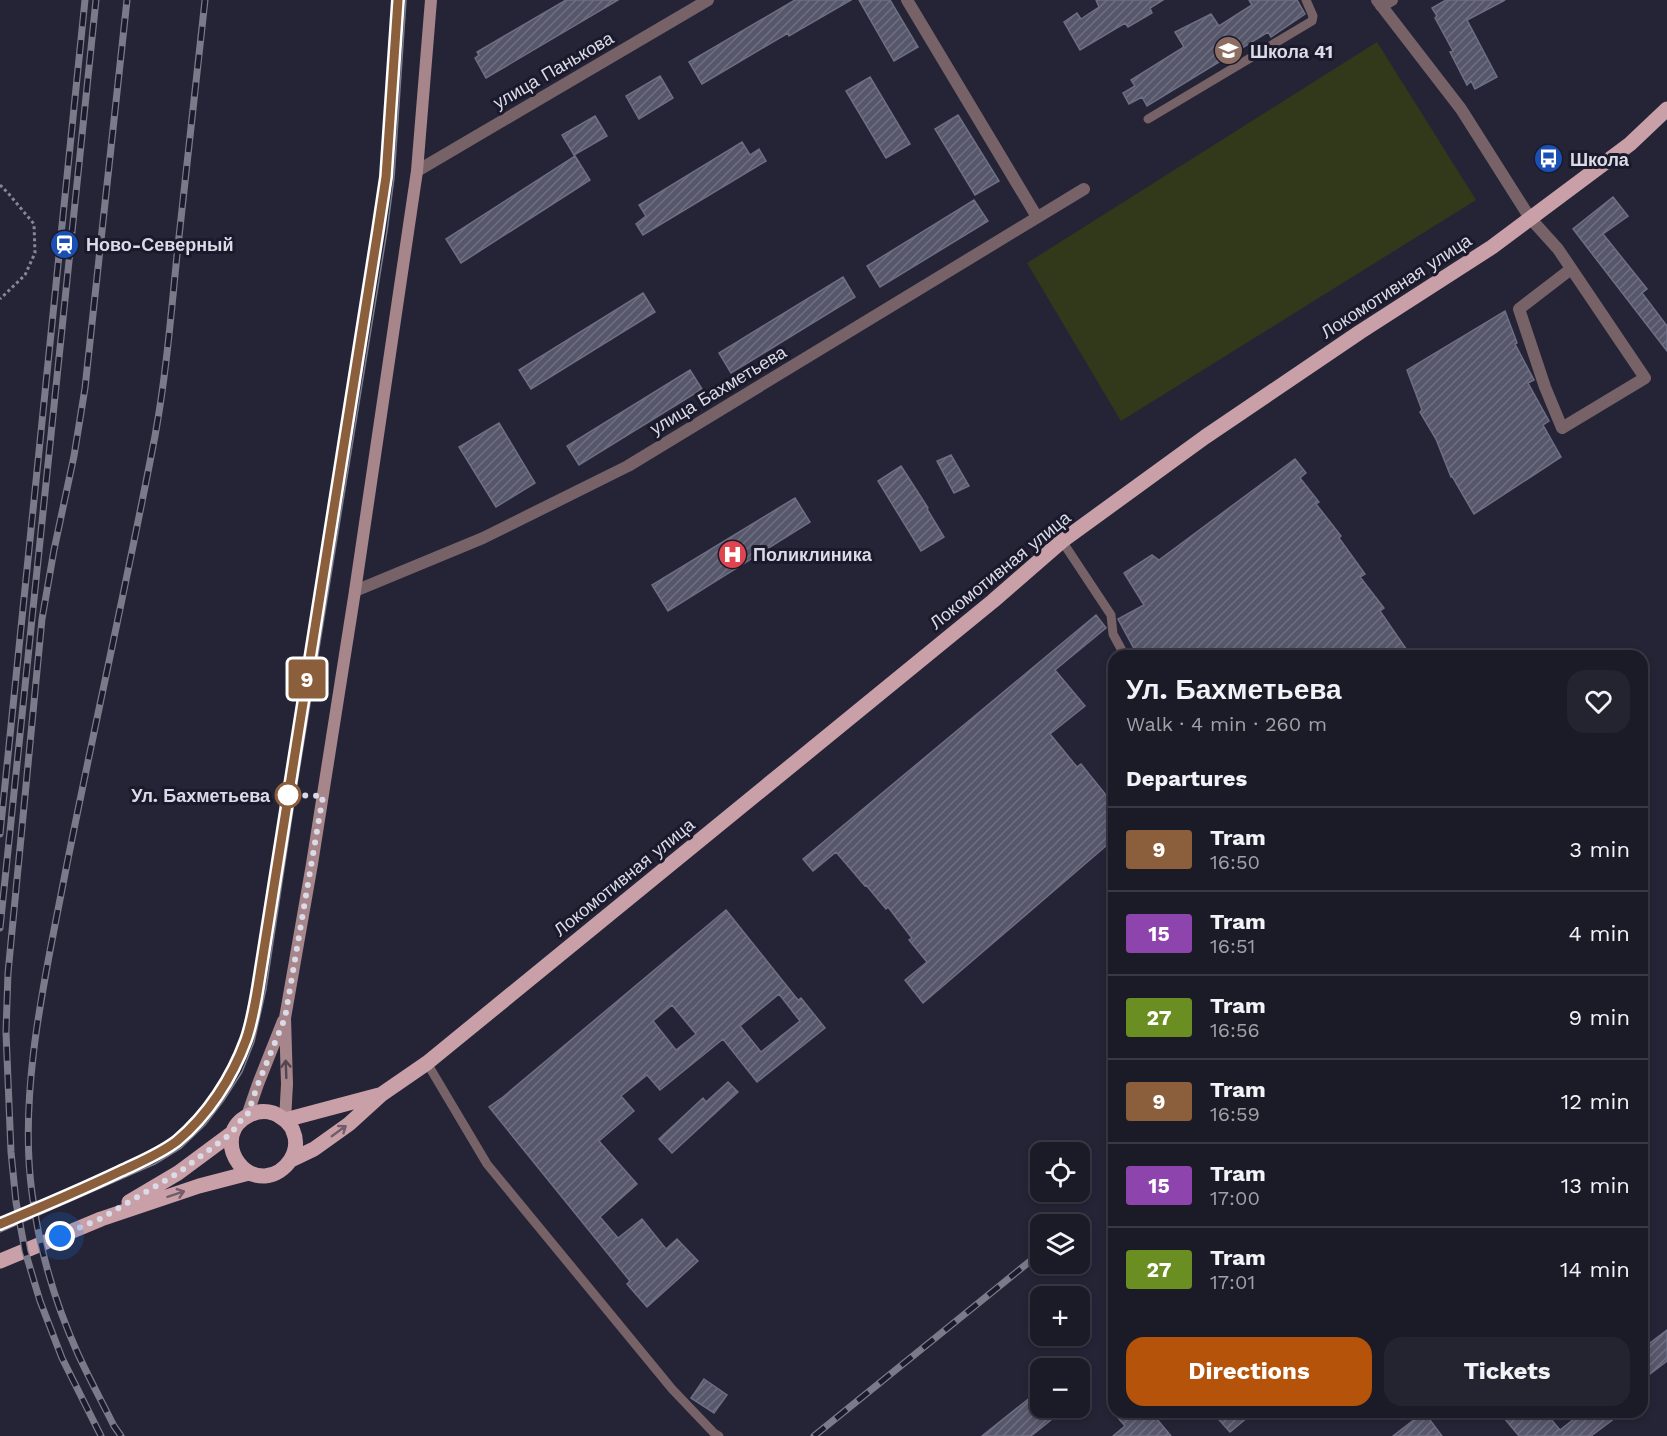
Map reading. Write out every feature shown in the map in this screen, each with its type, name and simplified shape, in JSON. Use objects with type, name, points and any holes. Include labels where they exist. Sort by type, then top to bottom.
[{"type":"main road","points":[[285,1120],[287,1084],[285,1018],[355,591],[417,171],[430,0]]},
{"type":"main road","name":"Локомотивная улица","points":[[382,1094],[427,1063],[974,616],[1062,541],[1205,437],[1360,332],[1492,247],[1630,144],[1667,108]]},
{"type":"main road","points":[[247,1116],[285,1018]]},
{"type":"main road","points":[[285,1120],[382,1094]]},
{"type":"main road","points":[[0,1261],[100,1219],[199,1186],[249,1173],[265,1176],[280,1171],[291,1160],[314,1149],[349,1124],[382,1094]]},
{"type":"main road","points":[[100,1219],[178,1173],[232,1133],[238,1123],[247,1116],[260,1112],[274,1113],[285,1120],[294,1132],[296,1146],[291,1160]]},
{"type":"main road","points":[[232,1133],[231,1149],[237,1163],[249,1173]]},
{"type":"street","name":"улица Панькова","points":[[417,171],[708,0]]},
{"type":"street","points":[[907,0],[1037,217]]},
{"type":"street","points":[[1384,2],[1461,109],[1530,218],[1558,249],[1645,378],[1562,428],[1545,387],[1519,309],[1571,269]]},
{"type":"street","name":"улица Бахметьева","points":[[355,591],[483,538],[628,465],[1084,189]]},
{"type":"lane","points":[[1148,119],[1312,21],[1313,16],[1306,0]]},
{"type":"lane","points":[[1062,541],[1111,615],[1113,634],[1122,650]]},
{"type":"lane","points":[[427,1063],[487,1164],[672,1389],[719,1436]]},
{"type":"path","points":[[0,185],[34,224],[34,253],[25,275],[0,298]]},
{"type":"green space","points":[[1377,42],[1476,200],[1121,421],[1027,263]]},
{"type":"building","points":[[566,0],[618,0],[486,78],[475,58],[479,55],[477,52]]},
{"type":"building","points":[[795,0],[851,0],[789,36],[788,33],[702,84],[689,62]]},
{"type":"building","points":[[859,0],[890,0],[918,47],[894,61]]},
{"type":"building","points":[[1096,0],[1163,0],[1150,8],[1152,13],[1128,27],[1125,23],[1080,50],[1064,22],[1077,13],[1081,19],[1099,7]]},
{"type":"building","points":[[1249,0],[1297,0],[1305,14],[1271,37],[1268,32],[1147,106],[1142,97],[1129,104],[1123,93],[1135,86],[1131,80],[1184,47],[1175,32],[1211,14],[1219,26],[1252,5]]},
{"type":"building","points":[[1446,0],[1505,0],[1467,20],[1497,77],[1475,89],[1471,81],[1467,85],[1450,52],[1453,51],[1435,18],[1437,16],[1432,8]]},
{"type":"building","points":[[660,76],[673,98],[639,119],[626,96]]},
{"type":"building","points":[[870,77],[910,144],[886,158],[846,91]]},
{"type":"building","points":[[958,115],[999,181],[975,195],[935,129]]},
{"type":"building","points":[[595,116],[607,136],[574,155],[562,135]]},
{"type":"building","points":[[742,142],[750,155],[759,149],[766,161],[643,235],[636,224],[646,216],[639,205]]},
{"type":"building","points":[[575,156],[590,180],[461,263],[446,239]]},
{"type":"building","points":[[1613,197],[1628,216],[1603,234],[1647,289],[1642,293],[1667,326],[1667,351],[1573,229]]},
{"type":"building","points":[[974,200],[988,221],[880,287],[867,266]]},
{"type":"building","points":[[843,277],[855,297],[731,373],[719,353]]},
{"type":"building","points":[[643,293],[655,312],[531,389],[519,370]]},
{"type":"building","points":[[1505,311],[1517,343],[1515,344],[1534,380],[1528,383],[1549,421],[1543,425],[1561,457],[1474,514],[1451,477],[1436,439],[1420,412],[1422,410],[1407,370]]},
{"type":"building","points":[[690,370],[702,389],[579,465],[567,446]]},
{"type":"building","points":[[499,423],[535,483],[496,507],[459,447]]},
{"type":"building","points":[[951,455],[969,486],[954,493],[937,461]]},
{"type":"building","points":[[1295,459],[1306,473],[1300,478],[1319,502],[1316,504],[1341,536],[1339,538],[1365,574],[1360,577],[1384,608],[1380,611],[1407,650],[1135,650],[1118,619],[1144,605],[1124,573],[1152,555],[1159,560]]},
{"type":"building","points":[[901,466],[944,537],[921,551],[878,481]]},
{"type":"building","name":"Поликлиника","points":[[795,498],[810,522],[668,611],[652,585]]},
{"type":"building","points":[[1096,615],[1106,628],[1055,670],[1085,706],[1050,734],[1077,767],[1081,764],[1108,798],[1108,844],[923,1003],[905,980],[927,962],[909,940],[912,938],[888,907],[886,909],[836,852],[813,871],[803,859]]},
{"type":"building","points":[[726,910],[798,1000],[801,998],[825,1028],[757,1082],[723,1039],[660,1090],[647,1075],[621,1096],[634,1111],[599,1141],[637,1184],[600,1217],[618,1238],[642,1219],[666,1249],[677,1239],[698,1261],[647,1307],[627,1284],[630,1281],[489,1107]],"holes":[[[779,994],[800,1021],[761,1052],[740,1026]],[[672,1005],[696,1034],[676,1050],[653,1021]]]},
{"type":"building","points":[[728,1082],[738,1092],[672,1153],[659,1139],[703,1098],[706,1102]]},
{"type":"building","points":[[1667,1330],[1667,1361],[1648,1375],[1648,1344]]},
{"type":"building","points":[[704,1379],[727,1395],[714,1413],[691,1398]]},
{"type":"building","points":[[1030,1398],[1030,1418],[1053,1418],[1031,1436],[982,1436]]},
{"type":"building","points":[[1118,1418],[1156,1418],[1171,1436],[1113,1436],[1125,1426]]},
{"type":"building","points":[[1217,1418],[1247,1418],[1230,1432]]},
{"type":"building","points":[[1416,1418],[1428,1418],[1442,1436],[1393,1436]]},
{"type":"building","points":[[1504,1418],[1550,1418],[1560,1430],[1575,1418],[1615,1418],[1591,1436],[1519,1436]]},
{"type":"tram line","name":"9","points":[[0,1224],[87,1187],[151,1157],[176,1142],[199,1119],[218,1095],[234,1068],[246,1039],[258,987],[386,177],[398,0]]},
{"type":"tram line","points":[[0,1232],[155,1164],[181,1148],[205,1125],[224,1100],[242,1072],[254,1042],[266,989],[387,231],[394,178],[406,0]]},
{"type":"railway","points":[[0,834],[85,0]]},
{"type":"railway","points":[[0,928],[96,0]]},
{"type":"railway","points":[[101,1436],[62,1358],[40,1301],[25,1251],[16,1202],[11,1152],[6,1032],[8,973],[42,619],[85,388],[127,0]]},
{"type":"railway","points":[[121,1436],[78,1354],[49,1275],[32,1193],[29,1154],[31,1073],[50,951],[159,413],[205,0]]},
{"type":"railway","points":[[814,1436],[1030,1261]]},
{"type":"place","name":"Школа 41","points":[[1229,51]]},
{"type":"place","name":"Школа","points":[[1549,159]]},
{"type":"place","name":"Ново-Северный","points":[[65,244]]},
{"type":"place","name":"Поликлиника","points":[[732,554]]},
{"type":"place","name":"Ул. Бахметьева","points":[[288,795]]},
{"type":"route","points":[[60,1236],[100,1219],[178,1173],[232,1133],[238,1123],[247,1116],[285,1018],[323,796],[288,795]]}]
